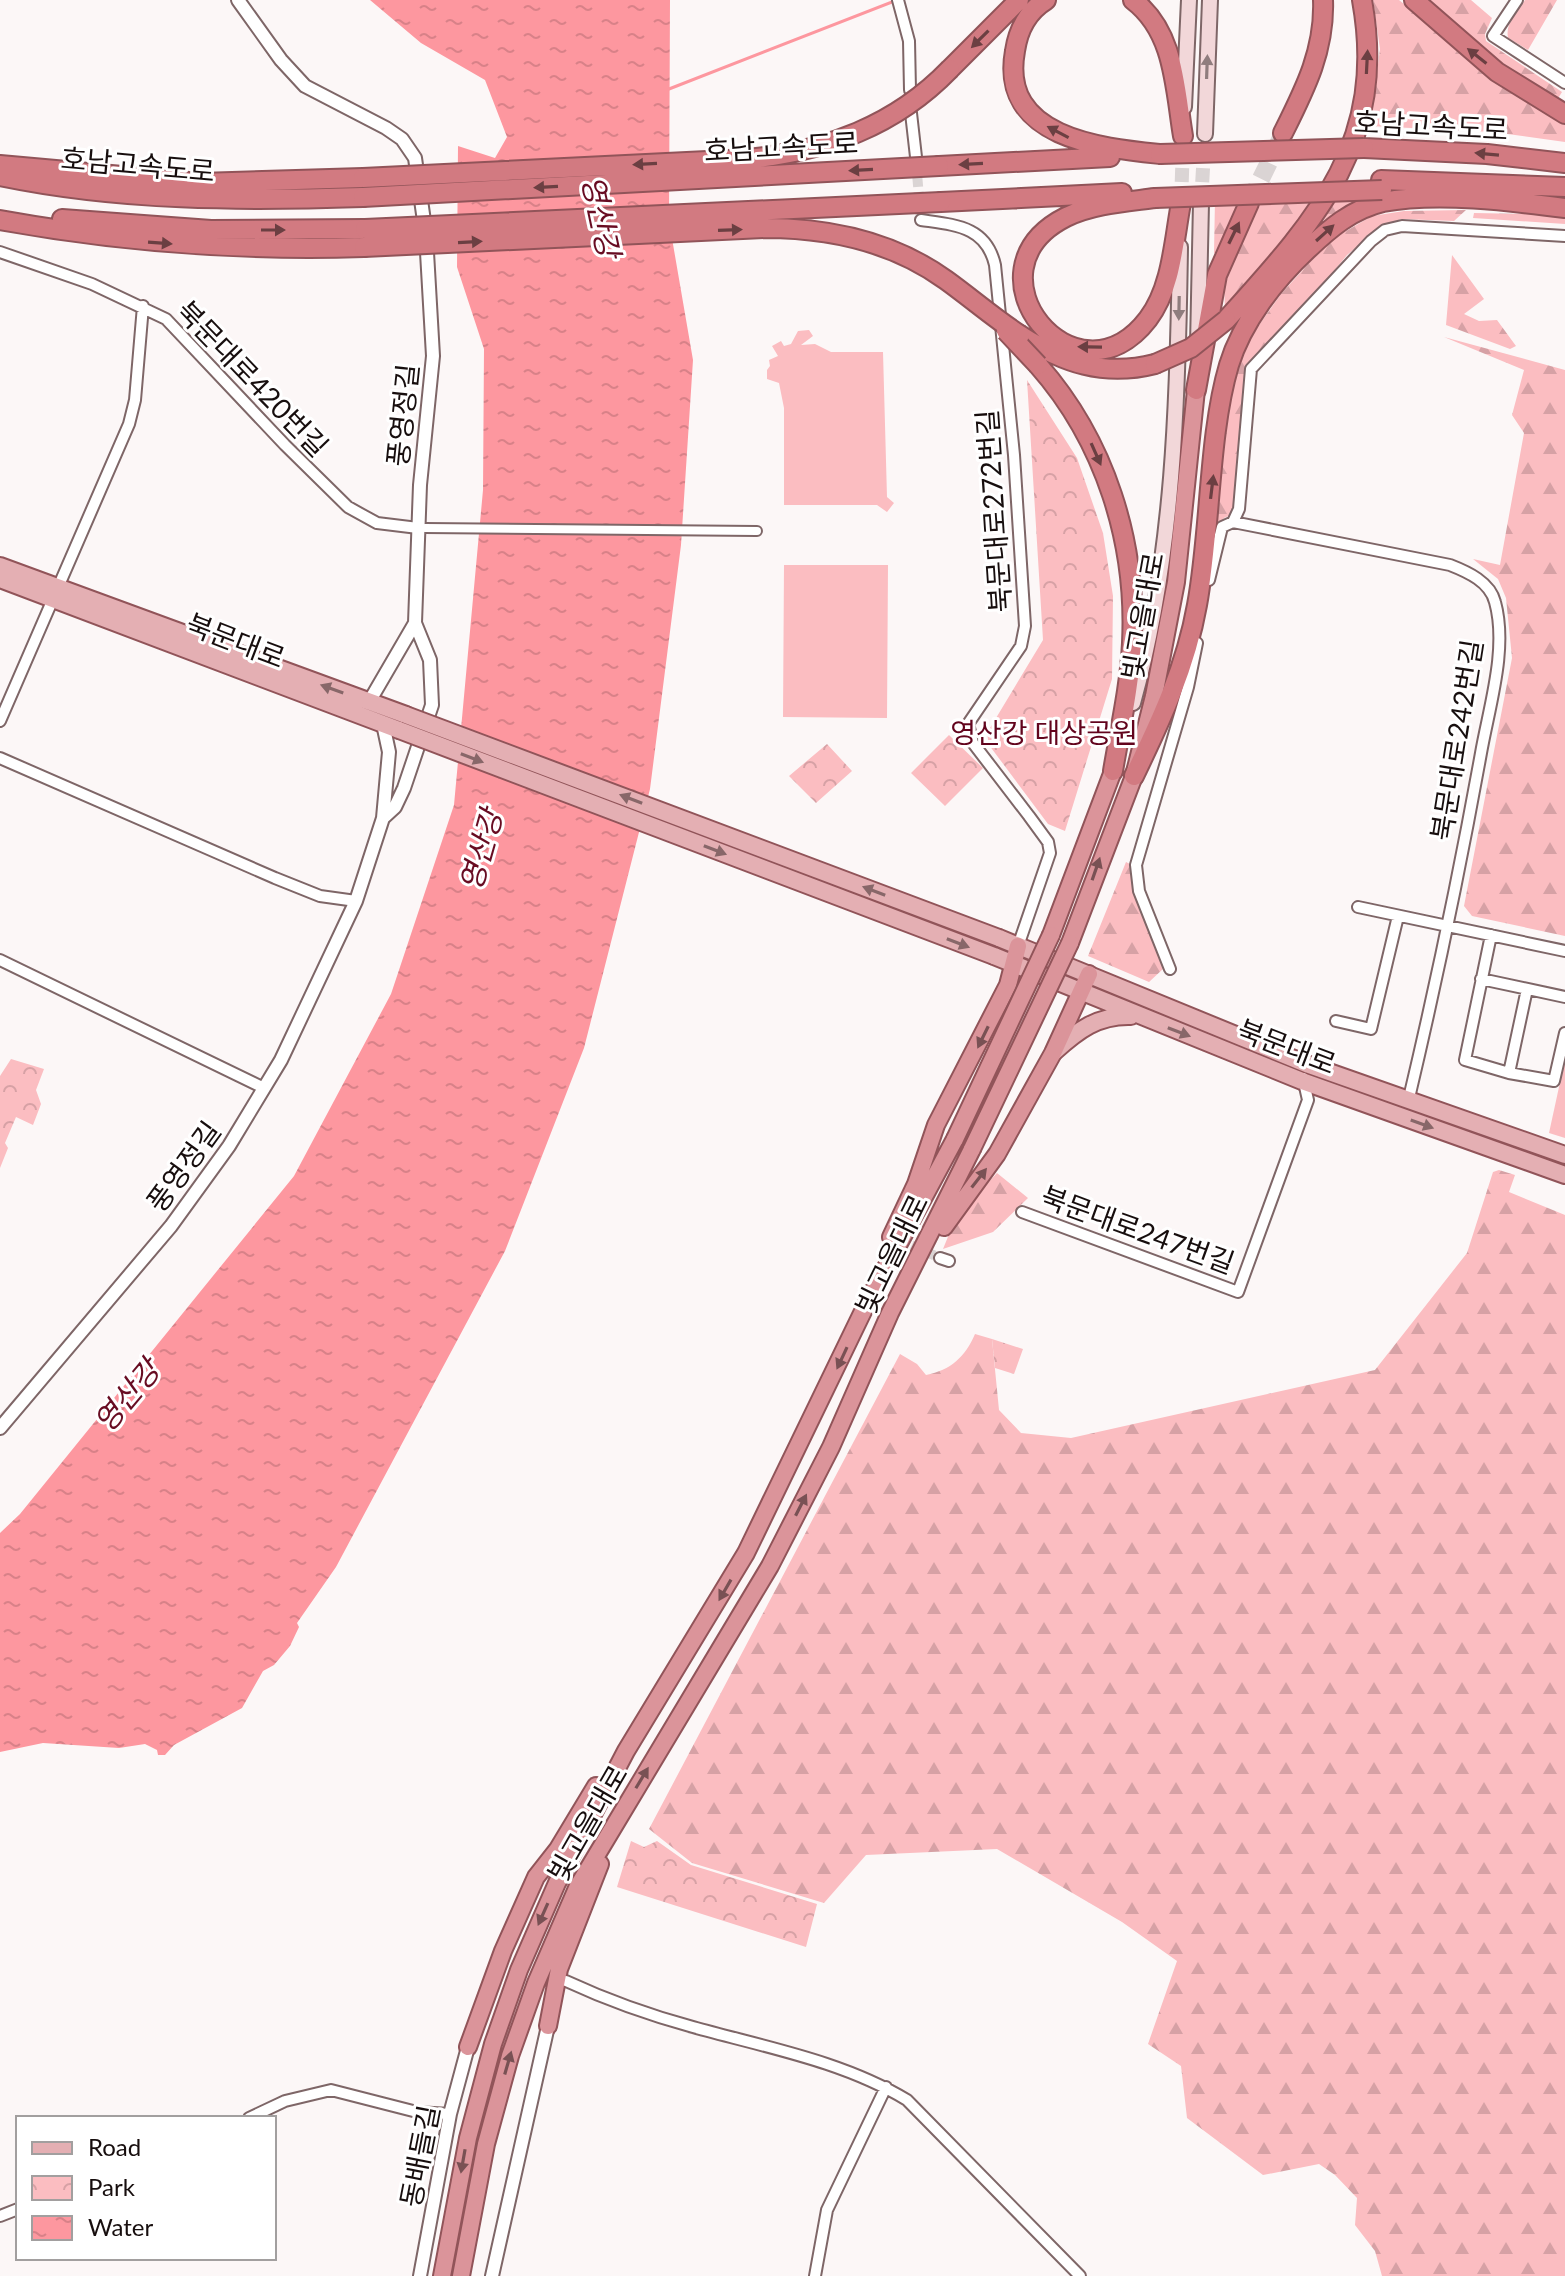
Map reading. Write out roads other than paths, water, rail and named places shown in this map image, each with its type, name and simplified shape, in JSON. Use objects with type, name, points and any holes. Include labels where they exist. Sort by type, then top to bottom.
[{"type":"highway","points":[[1046,0],[1028,17],[1017,37],[1013,59],[1015,81],[1023,100],[1048,128],[1090,146],[1160,154]]},
{"type":"highway","points":[[1133,0],[1145,9],[1165,41],[1183,136]]},
{"type":"highway","points":[[1283,133],[1318,57],[1324,26],[1323,0]]},
{"type":"highway","points":[[0,220],[150,243],[297,249],[364,238],[796,228],[862,239],[907,257],[944,278],[990,315],[1045,351],[1091,367],[1125,369],[1155,364],[1191,348],[1226,320],[1320,211],[1346,160],[1359,120],[1367,70],[1362,0]]},
{"type":"highway","points":[[1414,0],[1497,72],[1565,114]]},
{"type":"highway","points":[[0,165],[200,183],[748,159],[802,152],[861,133],[904,109],[950,69],[1015,3]]},
{"type":"highway","name":"호남고속도로","points":[[0,176],[103,192],[193,199],[363,197],[1160,154],[1364,148],[1487,154],[1565,163]]},
{"type":"highway","points":[[1381,185],[1565,195]]},
{"type":"highway","name":"호남고속도로","points":[[0,210],[122,226],[364,238],[941,202],[1381,185],[1565,187]]},
{"type":"highway","points":[[1157,195],[1088,209],[1065,217],[1043,232],[1030,251],[1024,273],[1025,297],[1034,320],[1050,337],[1094,349],[1116,345],[1135,334],[1150,317],[1162,293],[1181,203]]},
{"type":"highway","points":[[1134,776],[1170,700],[1185,657],[1197,606],[1227,376],[1243,334],[1259,305],[1299,258],[1333,226],[1381,203],[1444,200],[1565,208]]},
{"type":"highway","points":[[1196,390],[1217,275],[1249,203]]},
{"type":"highway","points":[[990,315],[1038,365],[1069,404],[1092,445],[1118,513],[1128,555],[1132,646],[1113,771]]},
{"type":"highway","name":"빛고을대로","points":[[461,2276],[486,2144],[510,2056],[536,1983],[578,1886],[770,1566],[831,1447],[890,1313],[1070,943],[1134,776],[1174,595],[1196,390]]},
{"type":"highway","name":"빛고을대로","points":[[442,2276],[468,2138],[514,1985],[557,1883],[626,1751],[746,1553],[867,1303],[955,1139],[1051,935],[1113,771]]},
{"type":"highway","points":[[867,1303],[887,1244],[916,1184],[936,1125],[984,1036],[1018,946]]},
{"type":"highway","points":[[890,1313],[924,1264],[949,1216],[997,1154],[1053,1053],[1089,974]]},
{"type":"highway","points":[[468,2047],[503,1951],[536,1877],[558,1849],[597,1785],[626,1751]]},
{"type":"highway","points":[[548,2026],[559,1969],[621,1813]]},
{"type":"main road","points":[[1183,136],[1189,0]]},
{"type":"main road","points":[[1205,134],[1210,0]]},
{"type":"main road","name":"빛고을대로","points":[[1113,771],[1141,665],[1164,532],[1179,327],[1181,203]]},
{"type":"main road","name":"빛고을대로","points":[[1196,390],[1201,203]]},
{"type":"main road","name":"북문대로","points":[[0,566],[56,594],[994,956],[1302,1081],[1565,1175]]},
{"type":"main road","name":"북문대로","points":[[0,579],[56,594],[369,702],[396,723],[999,938],[1309,1065],[1565,1155]]},
{"type":"main road","points":[[1053,1053],[1088,1023],[1115,1016],[1140,1016]]},
{"type":"street","name":"풍영정길","points":[[0,1428],[171,1226],[229,1146],[264,1088],[298,1029],[356,901],[383,818],[395,807],[404,788],[432,705],[430,660],[415,623],[433,356],[426,235],[415,158],[409,147],[386,128],[305,86],[281,60],[238,0]]},
{"type":"street","points":[[898,0],[905,20],[910,90]]},
{"type":"street","points":[[1517,0],[1493,36],[1565,83]]},
{"type":"street","points":[[911,113],[916,157]]},
{"type":"street","name":"북문대로272번길","points":[[921,220],[953,223],[977,233],[992,252],[995,265],[1014,455],[1025,626],[1021,646],[968,724],[973,743],[1048,842],[1048,864],[1018,946]]},
{"type":"street","points":[[1170,969],[1139,891],[1136,865],[1188,687],[1217,541],[1222,527],[1233,522],[1239,509],[1251,369],[1371,241],[1385,230],[1402,226],[1565,236]]},
{"type":"street","name":"북문대로420번길","points":[[0,252],[143,306],[166,319],[348,507],[377,523],[421,528]]},
{"type":"street","points":[[0,721],[133,411],[143,306]]},
{"type":"street","name":"북문대로242번길","points":[[1233,522],[1450,565],[1469,573],[1485,585],[1495,600],[1497,662],[1449,926],[1409,1098]]},
{"type":"street","points":[[421,528],[757,531]]},
{"type":"street","points":[[369,702],[415,623]]},
{"type":"street","points":[[383,818],[389,752],[396,723]]},
{"type":"street","points":[[0,758],[320,896],[356,901]]},
{"type":"street","points":[[1358,907],[1565,951]]},
{"type":"street","points":[[1336,1021],[1371,1029],[1398,916]]},
{"type":"street","points":[[1491,935],[1465,1060],[1509,1073],[1554,1081],[1565,1033]]},
{"type":"street","points":[[0,960],[264,1088]]},
{"type":"street","points":[[1481,979],[1565,997]]},
{"type":"street","points":[[1509,1073],[1527,989]]},
{"type":"street","name":"북문대로247번길","points":[[1022,1212],[1238,1292],[1308,1100],[1302,1081],[1309,1065]]},
{"type":"street","points":[[566,1981],[618,2004],[838,2069],[886,2087],[907,2100],[1080,2276]]},
{"type":"street","points":[[492,2276],[548,2026]]},
{"type":"street","name":"동배들길","points":[[420,2276],[450,2114],[468,2047]]},
{"type":"street","points":[[815,2276],[827,2210],[886,2087]]},
{"type":"street","points":[[253,2116],[285,2101],[331,2090],[417,2112],[450,2114]]},
{"type":"water","name":"영산강","points":[[370,0],[670,0],[669,221],[693,360],[681,545],[650,789],[584,1048],[505,1251],[336,1567],[297,1623],[299,1627],[290,1646],[274,1665],[263,1671],[242,1708],[174,1745],[165,1755],[158,1755],[157,1750],[145,1744],[119,1748],[43,1743],[0,1752],[0,1533],[20,1514],[294,1176],[391,994],[454,805],[483,490],[484,349],[457,267],[458,146],[495,158],[507,137],[485,80],[421,43]]},
{"type":"waterway","points":[[669,89],[897,0]]},
{"type":"tunnel","points":[[1201,203],[1205,134]]},
{"type":"tunnel","points":[[1249,203],[1281,138]]},
{"type":"tunnel","points":[[1181,203],[1183,145]]},
{"type":"tunnel","points":[[916,162],[921,220]]},
{"type":"tunnel","points":[[898,1239],[940,1258]]},
{"type":"park label","name":"영산강 대상공원","points":[[1044,732]]}]
